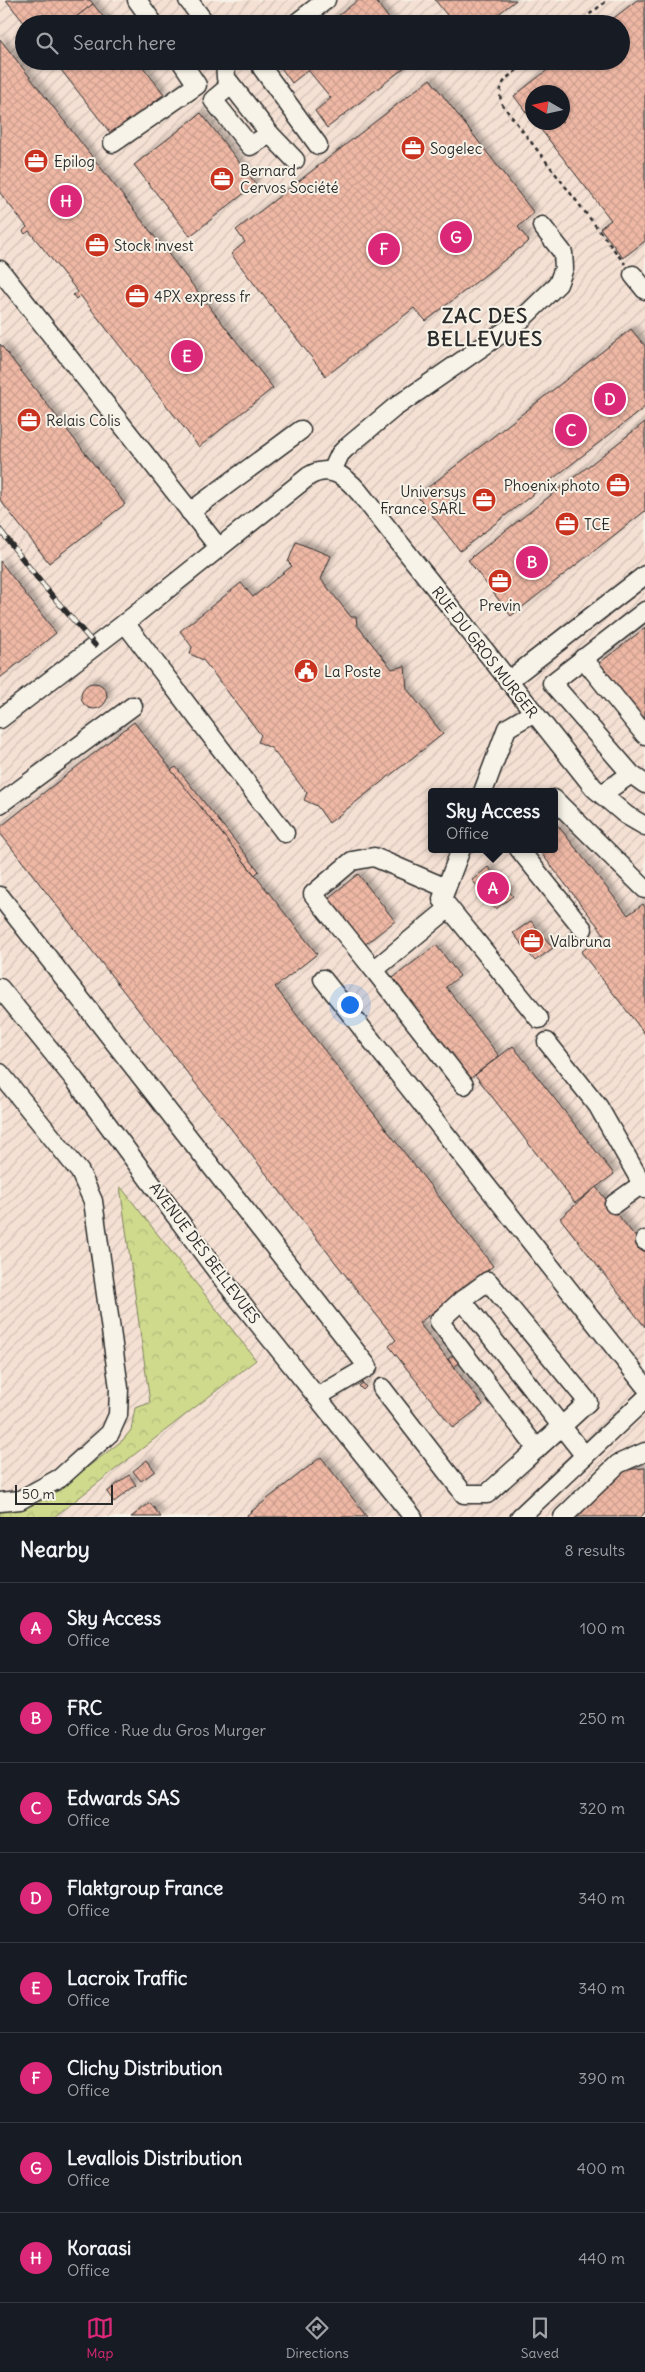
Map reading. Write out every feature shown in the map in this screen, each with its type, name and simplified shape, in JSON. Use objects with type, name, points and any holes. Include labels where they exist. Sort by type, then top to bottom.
[{"type":"street","points":[[137,0],[148,15]]},
{"type":"street","points":[[188,0],[199,15]]},
{"type":"street","points":[[307,15],[326,0]]},
{"type":"street","points":[[113,143],[198,85],[187,70]]},
{"type":"street","points":[[226,70],[226,78],[270,134],[295,160]]},
{"type":"street","points":[[263,70],[318,145]]},
{"type":"street","points":[[232,85],[213,100],[250,146],[270,134]]},
{"type":"street","points":[[0,719],[125,623],[310,476],[318,471],[332,471],[340,454],[394,408],[521,320],[558,284],[564,268],[562,253],[542,226]]},
{"type":"street","points":[[0,270],[219,548]]},
{"type":"street","points":[[633,275],[645,290]]},
{"type":"street","points":[[190,512],[301,430]]},
{"type":"street","name":"RUE DU GROS MURGER","points":[[332,471],[343,476],[359,492],[508,681],[602,794],[626,815],[645,826]]},
{"type":"street","points":[[508,681],[645,576]]},
{"type":"street","points":[[602,794],[638,779],[552,682],[645,611]]},
{"type":"street","points":[[125,623],[285,833]]},
{"type":"street","points":[[584,658],[645,735]]},
{"type":"street","points":[[0,804],[133,706]]},
{"type":"street","points":[[484,788],[507,728],[533,712]]},
{"type":"street","points":[[558,803],[645,889]]},
{"type":"street","points":[[459,853],[442,899],[539,1020]]},
{"type":"street","points":[[523,853],[583,929]]},
{"type":"street","points":[[446,888],[374,857],[352,861],[313,894],[464,1085]]},
{"type":"street","points":[[0,896],[368,1367],[317,1397]]},
{"type":"street","points":[[374,970],[449,908]]},
{"type":"street","points":[[324,979],[645,1386]]},
{"type":"street","name":"AVENUE DES BELLEVUES","points":[[0,988],[74,1079],[221,1277],[413,1517]]},
{"type":"street","points":[[547,1042],[598,1106],[643,1186],[614,1204]]},
{"type":"street","points":[[0,1073],[80,1172],[93,1200],[119,1388],[118,1415],[110,1433],[60,1478],[20,1500],[0,1502]]},
{"type":"street","points":[[382,1388],[464,1494],[487,1494],[537,1449],[588,1402],[488,1281],[462,1300],[439,1321],[537,1449]]},
{"type":"street","points":[[462,1300],[585,1456]]},
{"type":"street","points":[[520,1517],[585,1456],[642,1409]]},
{"type":"street","points":[[563,1517],[618,1464],[645,1452]]},
{"type":"path","points":[[589,15],[608,0]]},
{"type":"path","points":[[518,70],[503,82],[499,89],[501,104],[633,275]]},
{"type":"shaded area","points":[[0,0],[645,0],[645,1517],[0,1517]]},
{"type":"green space","points":[[120,1186],[256,1360],[54,1517],[0,1517],[0,1511],[32,1505],[76,1476],[123,1440],[131,1430],[135,1408],[150,1403]]},
{"type":"building","points":[[6,0],[90,0],[93,4],[79,15],[18,15]]},
{"type":"building","points":[[358,0],[375,0],[386,15],[339,15]]},
{"type":"building","points":[[435,0],[516,0],[497,15],[447,15]]},
{"type":"building","points":[[637,0],[645,0],[645,241],[623,258],[600,228],[611,220],[541,130],[570,130],[570,85],[528,85],[547,70],[630,70],[630,15],[618,15]]},
{"type":"building","points":[[93,4],[102,15],[79,15]]},
{"type":"building","points":[[0,39],[15,58],[15,70],[24,70],[273,388],[199,447],[80,295],[76,299],[73,295],[78,292],[29,231],[25,234],[23,231],[27,227],[0,193]]},
{"type":"building","points":[[61,70],[145,70],[164,94],[112,135]]},
{"type":"building","points":[[283,70],[308,70],[292,83]]},
{"type":"building","points":[[308,70],[401,70],[327,128],[315,111],[331,98]]},
{"type":"building","points":[[430,79],[534,213],[518,227],[529,241],[426,321],[414,308],[326,376],[231,254],[245,242],[236,230]]},
{"type":"building","points":[[525,87],[525,111],[514,96]]},
{"type":"building","points":[[201,113],[256,184],[190,236],[134,165]]},
{"type":"building","points":[[631,329],[645,346],[645,407],[460,551],[417,496]]},
{"type":"building","points":[[0,344],[125,504],[49,563],[0,500]]},
{"type":"building","points":[[645,422],[645,511],[511,616],[468,560]]},
{"type":"building","points":[[296,542],[331,556],[321,579],[351,617],[356,617],[357,625],[392,669],[405,666],[407,689],[443,734],[329,823],[317,806],[304,800],[307,793],[271,748],[258,742],[261,735],[203,660],[190,654],[192,647],[180,631],[241,583],[253,597],[292,566],[288,562]]},
{"type":"building","points":[[0,561],[56,633],[0,678]]},
{"type":"building","points":[[645,628],[645,724],[598,664]]},
{"type":"building","points":[[94,683],[103,687],[107,696],[103,705],[94,709],[85,705],[81,696],[85,687]]},
{"type":"building","points":[[134,722],[317,954],[275,987],[493,1266],[419,1323],[483,1405],[453,1428],[389,1346],[396,1340],[0,833],[0,827]]},
{"type":"building","points":[[176,767],[259,871],[255,875],[171,770]]},
{"type":"building","points":[[558,826],[628,915],[643,904],[645,907],[645,1034],[581,952],[604,934],[541,853],[558,853]]},
{"type":"building","points":[[488,867],[513,896],[496,909],[472,880]]},
{"type":"building","points":[[358,874],[395,921],[363,946],[327,899]]},
{"type":"building","points":[[531,921],[553,948],[535,961],[513,933]]},
{"type":"building","points":[[436,945],[460,976],[446,987],[499,1056],[467,1081],[389,981]]},
{"type":"building","points":[[513,1046],[614,1174],[575,1203],[475,1075]]},
{"type":"building","points":[[596,1187],[645,1249],[645,1327],[560,1218]]},
{"type":"building","points":[[456,1353],[462,1361],[454,1367],[448,1359]]},
{"type":"building","points":[[363,1383],[366,1387],[363,1390],[359,1386]]},
{"type":"building","points":[[321,1457],[367,1517],[248,1517],[247,1515]]},
{"type":"building","points":[[147,1460],[155,1471],[141,1481],[133,1471]]},
{"type":"building","points":[[645,1468],[645,1512],[641,1517],[574,1517],[623,1470]]},
{"type":"building","points":[[129,1475],[136,1485],[114,1502],[107,1492]]},
{"type":"building","points":[[150,1503],[161,1517],[131,1517]]},
{"type":"railway","points":[[0,530],[43,585],[95,645]]},
{"type":"place","name":"Sogelec","points":[[413,148]]},
{"type":"place","name":"Epilog","points":[[36,161]]},
{"type":"place","name":"Bernard Cervos Société","points":[[222,179]]},
{"type":"place","name":"Koraasi","points":[[66,201]]},
{"type":"place","name":"Levallois Distribution","points":[[456,237]]},
{"type":"place","name":"Stock invest","points":[[97,245]]},
{"type":"place","name":"Clichy Distribution","points":[[384,249]]},
{"type":"place","name":"4PX express fr","points":[[137,296]]},
{"type":"place","name":"Lacroix Traffic","points":[[187,356]]},
{"type":"place","name":"Flaktgroup France","points":[[610,399]]},
{"type":"place","name":"Relais Colis","points":[[29,420]]},
{"type":"place","name":"Edwards SAS","points":[[571,430]]},
{"type":"place","name":"Phoenix photo","points":[[618,485]]},
{"type":"place","name":"Universys France SARL","points":[[484,500]]},
{"type":"place","name":"TCE","points":[[567,524]]},
{"type":"place","name":"FRC","points":[[532,562]]},
{"type":"place","name":"Previn","points":[[500,581]]},
{"type":"place","name":"La Poste","points":[[306,671]]},
{"type":"place","name":"Sky Access","points":[[493,888]]},
{"type":"place","name":"Valbruna","points":[[532,941]]},
{"type":"district","name":"ZAC DES BELLEVUES","points":[[485,326]]}]
